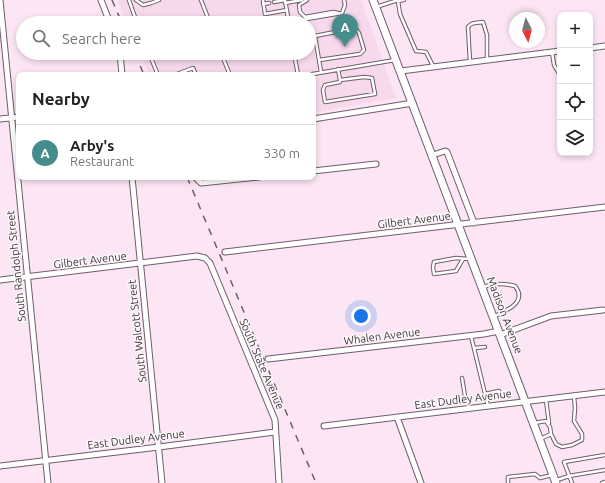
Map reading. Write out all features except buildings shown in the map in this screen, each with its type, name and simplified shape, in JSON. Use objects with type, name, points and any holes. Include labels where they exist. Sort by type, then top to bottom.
[{"type":"main road","name":"Madison Avenue","points":[[374,3],[433,155],[554,480]]},
{"type":"street","name":"South Randolph Street","points":[[0,0],[16,160]]},
{"type":"street","points":[[101,0],[107,16]]},
{"type":"street","points":[[593,48],[605,46]]},
{"type":"street","points":[[401,71],[557,51]]},
{"type":"street","points":[[121,60],[122,72]]},
{"type":"street","points":[[316,119],[413,103]]},
{"type":"street","points":[[0,119],[16,117]]},
{"type":"street","points":[[433,155],[445,151],[447,152],[474,223]]},
{"type":"street","points":[[316,171],[376,164]]},
{"type":"street","name":"South Randolph Street","points":[[18,180],[48,483]]},
{"type":"street","name":"South Walcott Street","points":[[132,180],[162,483]]},
{"type":"street","points":[[198,180],[201,184],[234,180]]},
{"type":"street","name":"Gilbert Avenue","points":[[225,252],[605,207]]},
{"type":"street","name":"Gilbert Avenue","points":[[0,280],[197,256],[205,258]]},
{"type":"street","name":"South State Avenue","points":[[205,258],[210,263],[275,420],[279,483]]},
{"type":"street","name":"Whalen Avenue","points":[[268,359],[500,333],[551,316],[603,310]]},
{"type":"street","name":"East Dudley Avenue","points":[[324,426],[605,392]]},
{"type":"street","points":[[397,417],[421,483]]},
{"type":"street","name":"East Dudley Avenue","points":[[0,466],[275,432]]},
{"type":"lane","points":[[129,0],[135,16]]},
{"type":"lane","points":[[136,0],[143,4],[159,0]]},
{"type":"lane","points":[[201,0],[207,16]]},
{"type":"lane","points":[[274,2],[285,0],[288,16]]},
{"type":"lane","points":[[285,3],[302,0]]},
{"type":"lane","points":[[304,16],[300,12],[299,5],[307,0]]},
{"type":"lane","points":[[342,13],[345,5],[344,0]]},
{"type":"lane","points":[[398,0],[400,14],[416,51],[426,52],[434,66]]},
{"type":"lane","points":[[374,3],[404,0]]},
{"type":"lane","points":[[269,3],[263,2],[265,14],[287,10]]},
{"type":"lane","points":[[311,16],[333,12],[342,13]]},
{"type":"lane","points":[[316,17],[342,13]]},
{"type":"lane","points":[[470,62],[468,27],[470,24],[474,23],[483,22],[485,28],[487,60]]},
{"type":"lane","points":[[316,36],[356,29],[359,33],[364,50],[360,54],[319,60]]},
{"type":"lane","points":[[316,42],[321,72]]},
{"type":"lane","points":[[552,52],[554,65],[557,70]]},
{"type":"lane","points":[[152,60],[157,72]]},
{"type":"lane","points":[[225,60],[229,72]]},
{"type":"lane","points":[[295,60],[297,72]]},
{"type":"lane","points":[[316,73],[396,60]]},
{"type":"lane","points":[[182,72],[193,68],[195,72]]},
{"type":"lane","points":[[338,69],[340,80]]},
{"type":"lane","points":[[372,78],[375,94],[325,102],[323,86],[340,82],[340,80],[372,78]]},
{"type":"lane","points":[[463,260],[456,271],[434,274],[434,262],[456,258],[463,260],[472,259]]},
{"type":"lane","points":[[482,287],[493,284],[507,284],[515,286],[520,295],[519,299],[506,311],[493,317]]},
{"type":"lane","points":[[471,336],[488,406]]},
{"type":"lane","points":[[474,348],[485,347]]},
{"type":"lane","points":[[462,378],[465,396]]},
{"type":"lane","points":[[485,394],[499,391]]},
{"type":"lane","points":[[546,399],[551,434],[556,444],[562,447],[572,445],[582,440],[582,434],[574,421],[574,396]]},
{"type":"lane","points":[[533,424],[542,421],[549,423]]},
{"type":"lane","points":[[539,439],[551,434]]},
{"type":"lane","points":[[572,483],[564,462],[605,455]]},
{"type":"lane","points":[[508,483],[508,477],[535,474],[540,478],[554,480],[605,470]]},
{"type":"shaded area","points":[[117,0],[361,0],[396,98],[316,112],[316,72],[148,72],[143,60],[316,60],[316,16],[124,16]]},
{"type":"railway","points":[[112,0],[119,16]]},
{"type":"railway","points":[[138,60],[143,72]]},
{"type":"railway","points":[[188,180],[316,483]]},
{"type":"place","name":"Arby's","points":[[345,47]]}]
